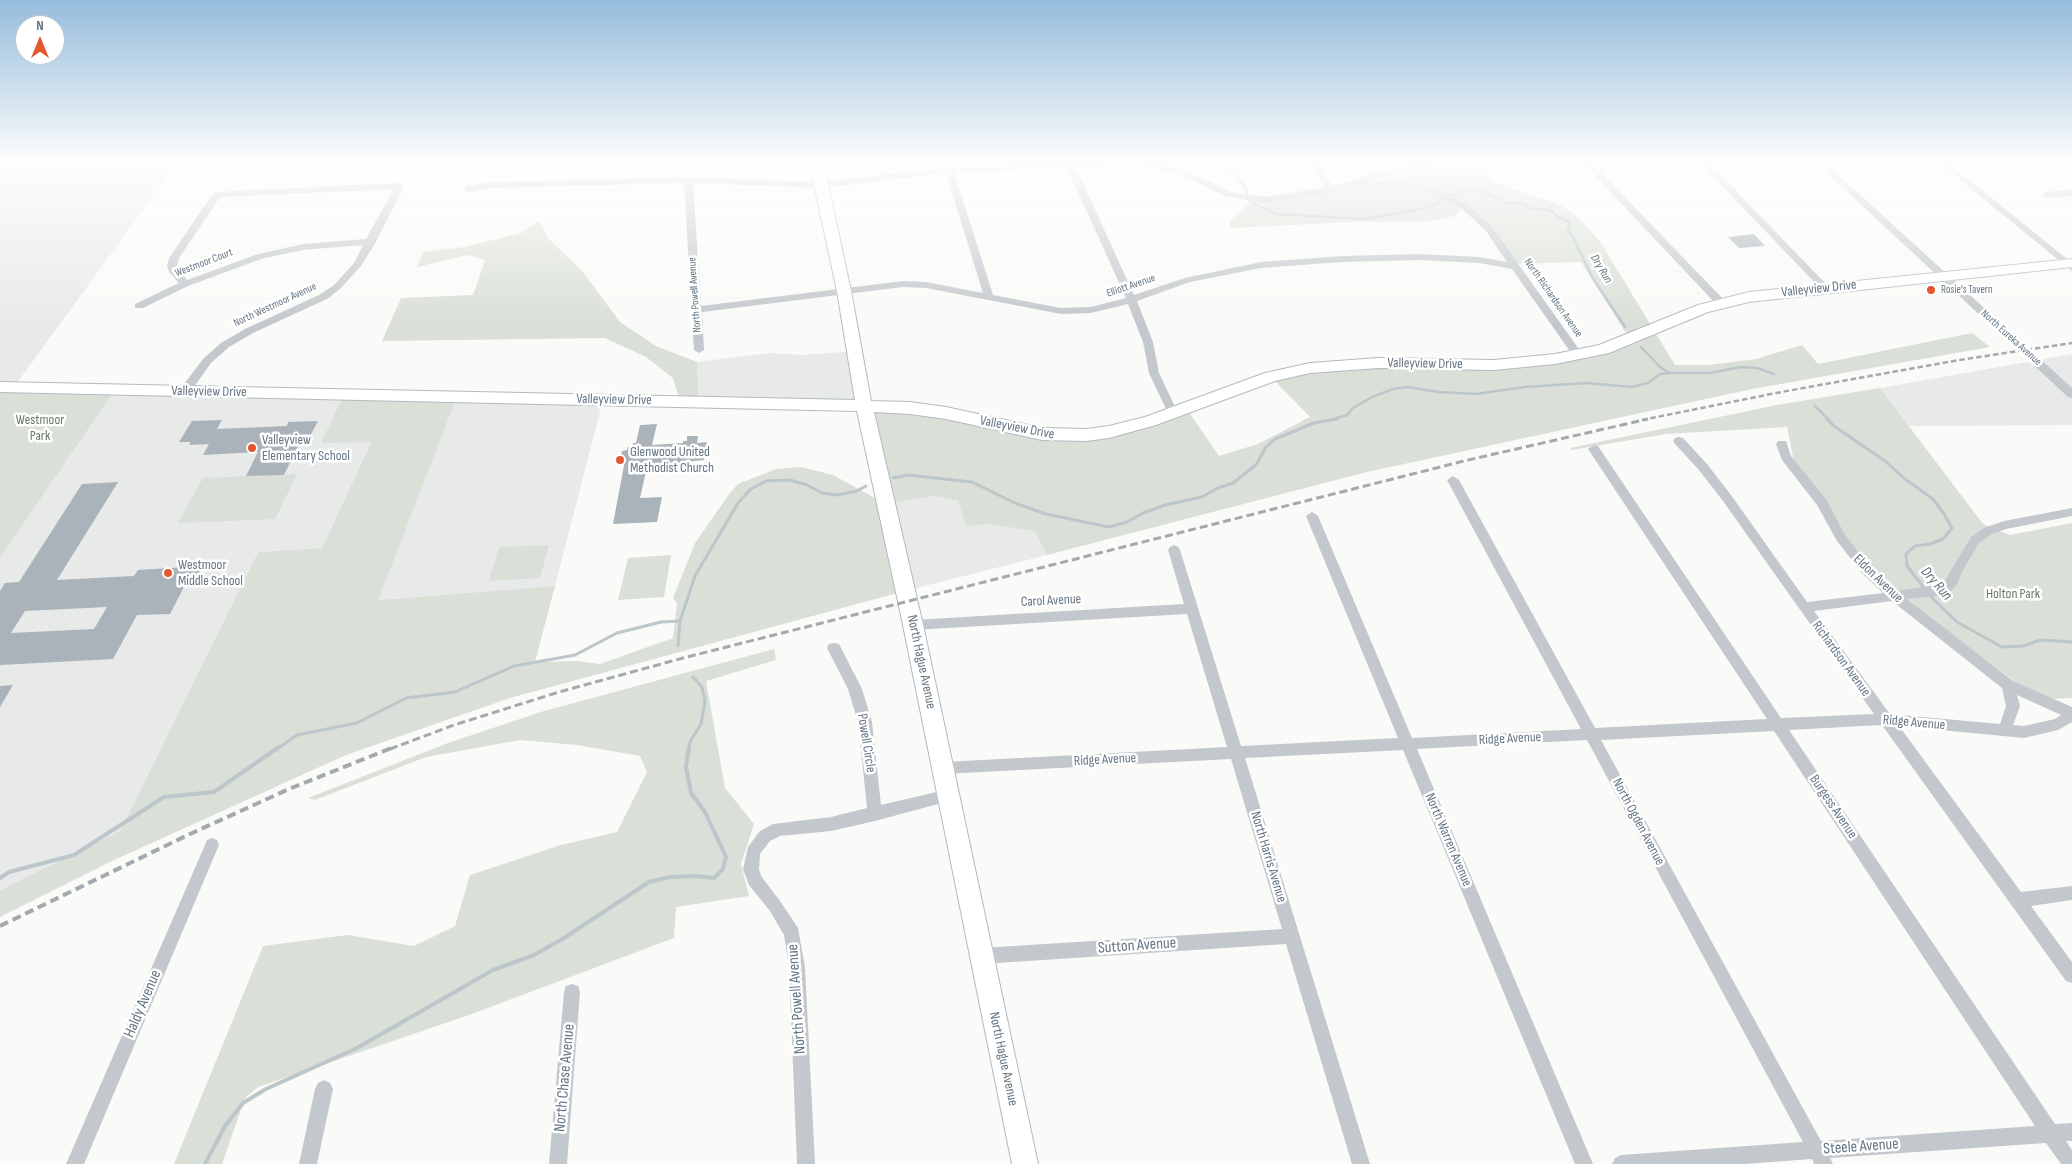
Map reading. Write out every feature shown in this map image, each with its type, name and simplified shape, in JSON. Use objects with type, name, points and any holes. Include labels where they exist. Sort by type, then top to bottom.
[{"type":"street","name":"North Westmoor Avenue","points":[[185,284],[174,272],[172,266],[174,258],[203,215]]},
{"type":"street","name":"North Westmoor Avenue","points":[[185,391],[207,361],[225,345],[242,334],[323,296],[337,287],[358,264],[385,215]]},
{"type":"street","name":"North Powell Avenue","points":[[690,215],[699,350]]},
{"type":"street","name":"North Hague Avenue","points":[[828,215],[844,291],[864,406],[944,768],[1025,1164]]},
{"type":"street","points":[[963,215],[989,297]]},
{"type":"street","points":[[1093,215],[1131,299],[1148,342],[1154,373],[1173,413]]},
{"type":"street","name":"North Richardson Avenue","points":[[1475,215],[1482,221],[1578,355]]},
{"type":"street","points":[[1637,215],[1721,303]]},
{"type":"street","points":[[1755,215],[1825,288]]},
{"type":"street","name":"North Eureka Avenue","points":[[1877,215],[2072,394]]},
{"type":"street","points":[[2008,215],[2070,265]]},
{"type":"street","name":"Westmoor Court","points":[[139,306],[185,284],[233,265],[274,254],[319,246],[371,242]]},
{"type":"street","name":"Elliott Avenue","points":[[696,310],[903,284],[926,286],[1068,311],[1109,307],[1209,274],[1261,264],[1298,261],[1436,257],[1479,260],[1514,266]]},
{"type":"street","name":"Valleyview Drive","points":[[0,387],[910,408],[946,413],[1029,432],[1065,436],[1109,432],[1173,413],[1271,377],[1310,368],[1378,363],[1494,365],[1531,362],[1578,355],[1630,340],[1686,315],[1721,303],[1749,297],[2070,265]]},
{"type":"street","name":"Richardson Avenue","points":[[1679,441],[1715,482],[2072,975]]},
{"type":"street","name":"Eldon Avenue","points":[[1782,444],[1786,457],[1822,502],[1841,538],[1854,557],[1893,595],[2008,685],[2072,714]]},
{"type":"street","name":"Burgess Avenue","points":[[1594,449],[2071,1164]]},
{"type":"street","name":"North Ogden Avenue","points":[[1453,480],[1820,1157]]},
{"type":"street","points":[[1804,607],[1936,591],[1947,588],[1953,581],[1957,568],[1975,540],[1988,532],[2004,525],[2072,512]]},
{"type":"street","name":"North Warren Avenue","points":[[1312,516],[1584,1164]]},
{"type":"street","name":"North Harris Avenue","points":[[1174,550],[1361,1164]]},
{"type":"street","name":"Carol Avenue","points":[[913,625],[1191,609]]},
{"type":"street","name":"Powell Circle","points":[[834,648],[855,690],[865,722],[875,814]]},
{"type":"street","points":[[2004,731],[2013,706],[2008,685]]},
{"type":"street","name":"Ridge Avenue","points":[[944,768],[1885,719],[2024,732],[2058,724],[2072,714]]},
{"type":"street","points":[[875,814],[949,795]]},
{"type":"street","name":"North Powell Avenue","points":[[806,1164],[798,967],[792,933],[775,906],[754,880],[751,863],[755,847],[765,836],[778,829],[831,824],[875,814]]},
{"type":"street","name":"Haldy Avenue","points":[[75,1164],[212,845]]},
{"type":"street","points":[[2017,900],[2072,893]]},
{"type":"street","name":"Sutton Avenue","points":[[982,956],[1292,936]]},
{"type":"street","name":"North Chase Avenue","points":[[558,1164],[572,992]]},
{"type":"street","points":[[308,1164],[324,1088]]},
{"type":"street","name":"Steele Avenue","points":[[1621,1164],[1820,1157],[2072,1132]]},
{"type":"shaded area","points":[[0,215],[139,215],[14,387],[0,387]]},
{"type":"shaded area","points":[[855,351],[864,406],[699,402],[697,362],[769,353],[803,355]]},
{"type":"shaded area","points":[[2072,354],[2072,425],[1909,426],[1880,388]]},
{"type":"shaded area","points":[[115,390],[344,395],[371,441],[322,548],[258,552],[120,831],[0,890],[0,558]]},
{"type":"shaded area","points":[[457,397],[603,400],[555,586],[377,600]]},
{"type":"shaded area","points":[[933,496],[958,501],[966,527],[986,524],[1034,531],[1047,555],[905,591],[887,504]]},
{"type":"green space","points":[[1237,215],[1456,215],[1430,221],[1351,222],[1231,228],[1230,222]]},
{"type":"green space","points":[[1473,215],[1575,215],[1601,243],[1675,365],[1708,365],[1756,359],[1802,345],[1818,364],[1972,333],[1990,347],[1752,389],[1367,472],[1047,555],[1034,531],[986,524],[966,527],[958,501],[933,496],[887,504],[905,591],[510,698],[346,755],[112,861],[0,917],[0,890],[120,831],[258,552],[322,548],[371,442],[321,443],[344,395],[457,397],[378,600],[555,586],[535,662],[577,661],[600,664],[673,638],[677,604],[673,598],[695,543],[738,484],[776,469],[801,467],[833,475],[886,504],[864,406],[1086,435],[1186,408],[1219,456],[1258,444],[1310,417],[1271,377],[1310,368],[1513,364],[1630,339],[1581,262],[1513,264],[1489,229]]},
{"type":"green space","points":[[538,221],[547,237],[583,272],[620,322],[656,346],[697,362],[699,402],[680,401],[673,378],[646,357],[605,338],[382,341],[401,298],[473,295],[485,260],[467,255],[417,267],[424,252],[464,247],[521,233]]},
{"type":"green space","name":"Westmoor Park","points":[[0,387],[115,390],[0,558]]},
{"type":"green space","name":"Holton Park","points":[[1880,388],[1983,524],[2010,535],[2072,523],[2072,698],[2050,699],[2025,689],[1874,575],[1850,547],[1794,462],[1787,427],[1666,434],[1572,450],[1570,448],[1777,405]]},
{"type":"green space","points":[[297,474],[275,519],[178,523],[203,478]]},
{"type":"green space","points":[[549,545],[540,578],[489,581],[498,550],[501,547]]},
{"type":"green space","points":[[671,555],[664,597],[618,600],[628,558]]},
{"type":"green space","points":[[774,649],[776,660],[706,681],[725,788],[754,824],[741,864],[749,896],[676,907],[674,938],[469,1015],[258,1087],[245,1098],[222,1164],[174,1164],[263,946],[348,935],[414,946],[455,926],[470,875],[561,845],[617,832],[647,772],[640,756],[577,745],[520,740],[426,757],[315,800],[308,798],[448,743],[544,711]]},
{"type":"building","points":[[1754,234],[1765,246],[1739,248],[1728,237]]},
{"type":"building","name":"Valleyview Elementary School","points":[[222,420],[217,429],[287,426],[288,422],[318,421],[308,440],[301,440],[284,475],[246,476],[258,452],[203,455],[209,444],[189,445],[191,442],[179,442],[192,421]]},
{"type":"building","name":"Glenwood United Methodist Church","points":[[657,424],[652,445],[683,443],[683,441],[687,441],[687,436],[698,436],[697,443],[707,442],[704,460],[684,462],[683,470],[646,471],[640,498],[662,497],[657,522],[613,524],[625,460],[620,460],[622,451],[627,450],[628,447],[632,447],[633,443],[636,443],[640,425]]},
{"type":"building","name":"Westmoor Middle School","points":[[118,482],[57,580],[134,576],[138,570],[203,566],[193,586],[184,587],[170,614],[137,615],[113,659],[0,665],[0,591],[5,583],[19,582],[82,484]],"holes":[[[107,607],[94,629],[11,633],[25,611]]]},
{"type":"building","points":[[13,685],[0,707],[0,686]]},
{"type":"waterway","name":"Dry Run","points":[[1299,215],[1365,219],[1386,215]]},
{"type":"waterway","name":"Dry Run","points":[[1556,215],[1568,221],[1571,225],[1568,227],[1568,231],[1572,235],[1592,277],[1625,327]]},
{"type":"waterway","name":"Dry Run","points":[[1641,347],[1660,367],[1669,373]]},
{"type":"waterway","name":"Dry Run","points":[[1669,373],[1710,373],[1741,367],[1757,368],[1774,374]]},
{"type":"waterway","points":[[1330,420],[1347,415],[1353,408],[1372,397],[1393,389],[1407,387],[1439,392],[1476,394],[1525,387],[1587,383],[1631,387],[1648,383],[1660,374],[1669,373]]},
{"type":"waterway","name":"Dry Run","points":[[1815,406],[1829,420]]},
{"type":"waterway","points":[[893,478],[908,475],[972,482],[1017,504],[1046,514],[1109,527],[1127,522],[1143,513],[1165,505],[1202,497],[1218,488],[1233,483],[1256,465],[1266,447],[1275,439],[1314,423],[1337,419]]},
{"type":"waterway","name":"Dry Run","points":[[1827,419],[1933,499],[1944,514],[1952,528],[1943,539],[1930,544],[1915,546],[1906,554],[1907,566],[1925,589]]},
{"type":"waterway","points":[[680,621],[695,576],[738,503],[751,489],[766,481],[790,480],[807,485],[822,493],[837,495],[857,491],[866,486]]},
{"type":"waterway","name":"Dry Run","points":[[1928,594],[1957,622],[2002,647],[2023,646],[2040,640],[2072,642]]},
{"type":"waterway","points":[[277,749],[297,735],[357,723],[406,698],[455,692],[514,666],[575,655],[617,633],[661,622],[680,621]]},
{"type":"waterway","points":[[678,646],[680,621]]},
{"type":"waterway","points":[[689,749],[690,742],[701,724],[705,701],[702,687],[693,677]]},
{"type":"waterway","points":[[0,878],[9,872],[74,855],[164,797],[214,792],[279,747]]},
{"type":"waterway","points":[[205,1164],[225,1126],[243,1103],[266,1089],[357,1048],[493,970],[534,955],[564,938],[649,882],[670,877],[695,876],[714,878],[723,869],[726,857],[705,812],[691,793],[686,767],[689,747]]},
{"type":"railway","points":[[1642,420],[1776,393],[1959,360],[2072,343]]},
{"type":"railway","points":[[390,749],[454,725],[559,692],[683,658],[1468,460],[1648,419]]},
{"type":"railway","points":[[0,926],[190,834],[289,789],[394,747]]},
{"type":"place","name":"Rosie's Tavern","points":[[1931,290]]},
{"type":"place","name":"Valleyview Elementary School","points":[[252,448]]},
{"type":"place","name":"Glenwood United Methodist Church","points":[[620,460]]},
{"type":"place","name":"Westmoor Middle School","points":[[168,573]]}]
